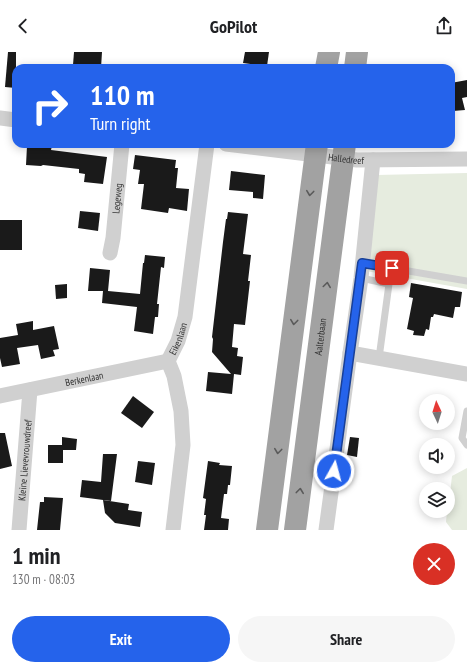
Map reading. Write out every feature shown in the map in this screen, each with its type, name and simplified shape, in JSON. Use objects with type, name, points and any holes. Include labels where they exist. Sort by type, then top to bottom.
[{"type":"highway","points":[[327,64],[329,52]]},
{"type":"highway","points":[[356,64],[357,52]]},
{"type":"highway","points":[[267,530],[316,149]]},
{"type":"highway","name":"Aalterbaan","points":[[295,530],[344,151]]},
{"type":"street","points":[[0,118],[12,120]]},
{"type":"street","name":"Legeweg","points":[[110,253],[113,238],[122,148]]},
{"type":"street","name":"Eikenlaan","points":[[173,530],[183,446],[181,411],[174,376],[168,361],[178,341],[185,317],[206,148]]},
{"type":"street","name":"Halledreef","points":[[298,148],[344,151],[373,160],[467,159]]},
{"type":"street","points":[[326,530],[362,263],[373,160]]},
{"type":"street","points":[[350,353],[467,374]]},
{"type":"street","name":"Berkenlaan","points":[[0,396],[168,361]]},
{"type":"street","name":"Kleine Lievevrouwdreef","points":[[19,530],[30,390]]},
{"type":"lane","points":[[362,263],[467,281]]},
{"type":"lane","points":[[360,278],[389,284],[379,358]]},
{"type":"lane","points":[[467,411],[462,438],[467,445]]},
{"type":"shaded area","points":[[467,173],[467,289],[366,271],[376,175]]},
{"type":"shaded area","points":[[467,468],[467,530],[452,530],[446,522],[446,518],[455,518],[455,482],[451,482],[452,476]]},
{"type":"building","points":[[8,52],[16,52],[16,64],[12,64],[12,88],[5,87]]},
{"type":"building","points":[[74,52],[102,52],[101,64],[73,64]]},
{"type":"building","points":[[245,52],[269,52],[267,64],[243,63]]},
{"type":"building","points":[[467,80],[467,97],[462,98],[465,110],[455,111],[455,82]]},
{"type":"building","points":[[27,148],[52,148],[51,150],[107,157],[103,184],[84,182],[85,174],[79,173],[79,169],[43,165],[26,165]]},
{"type":"building","points":[[135,155],[176,160],[175,168],[178,168],[176,188],[189,189],[187,211],[169,208],[168,213],[141,209],[144,184],[138,184],[140,170],[133,169]]},
{"type":"building","points":[[231,171],[265,175],[263,199],[253,198],[253,192],[229,190]]},
{"type":"building","points":[[80,211],[100,213],[98,231],[78,228]]},
{"type":"building","points":[[228,212],[248,214],[243,254],[251,255],[248,281],[250,281],[245,325],[234,324],[232,347],[238,348],[237,356],[243,357],[241,375],[234,374],[232,394],[206,391],[208,372],[231,374],[212,352],[212,337]]},
{"type":"building","points":[[0,220],[22,220],[22,250],[0,250]]},
{"type":"building","points":[[145,255],[165,257],[164,268],[161,267],[157,304],[159,304],[158,317],[155,317],[153,334],[134,331],[137,307],[102,303],[103,291],[88,291],[90,268],[110,270],[108,291],[140,294]]},
{"type":"building","points":[[411,283],[462,292],[460,307],[455,307],[453,318],[434,314],[433,317],[431,317],[429,330],[426,329],[424,336],[413,335],[414,331],[407,329],[413,298],[409,297]]},
{"type":"building","points":[[67,284],[67,298],[56,299],[55,285]]},
{"type":"building","points":[[33,321],[33,330],[54,326],[59,349],[53,350],[55,356],[41,359],[38,345],[17,348],[20,364],[2,367],[0,358],[0,338],[18,335],[16,324]]},
{"type":"building","points":[[133,396],[154,412],[142,428],[121,413]]},
{"type":"building","points":[[0,433],[5,433],[12,466],[0,469]]},
{"type":"building","points":[[62,437],[77,439],[76,450],[63,450],[63,463],[48,463],[48,445],[62,445]]},
{"type":"building","points":[[350,437],[359,438],[357,457],[347,455]]},
{"type":"building","points":[[103,454],[117,454],[111,501],[80,497],[82,480],[101,482]]},
{"type":"building","points":[[138,461],[155,463],[152,485],[135,482]]},
{"type":"building","points":[[208,461],[220,463],[219,465],[232,466],[230,485],[228,485],[227,494],[224,494],[221,518],[229,519],[228,530],[204,530],[206,499],[203,498]]},
{"type":"building","points":[[44,497],[63,498],[60,530],[37,530],[40,502],[44,502]]},
{"type":"building","points":[[103,500],[129,504],[128,510],[142,512],[140,527],[115,523],[105,513]]},
{"type":"route","points":[[334,471],[362,263],[392,268]]}]
